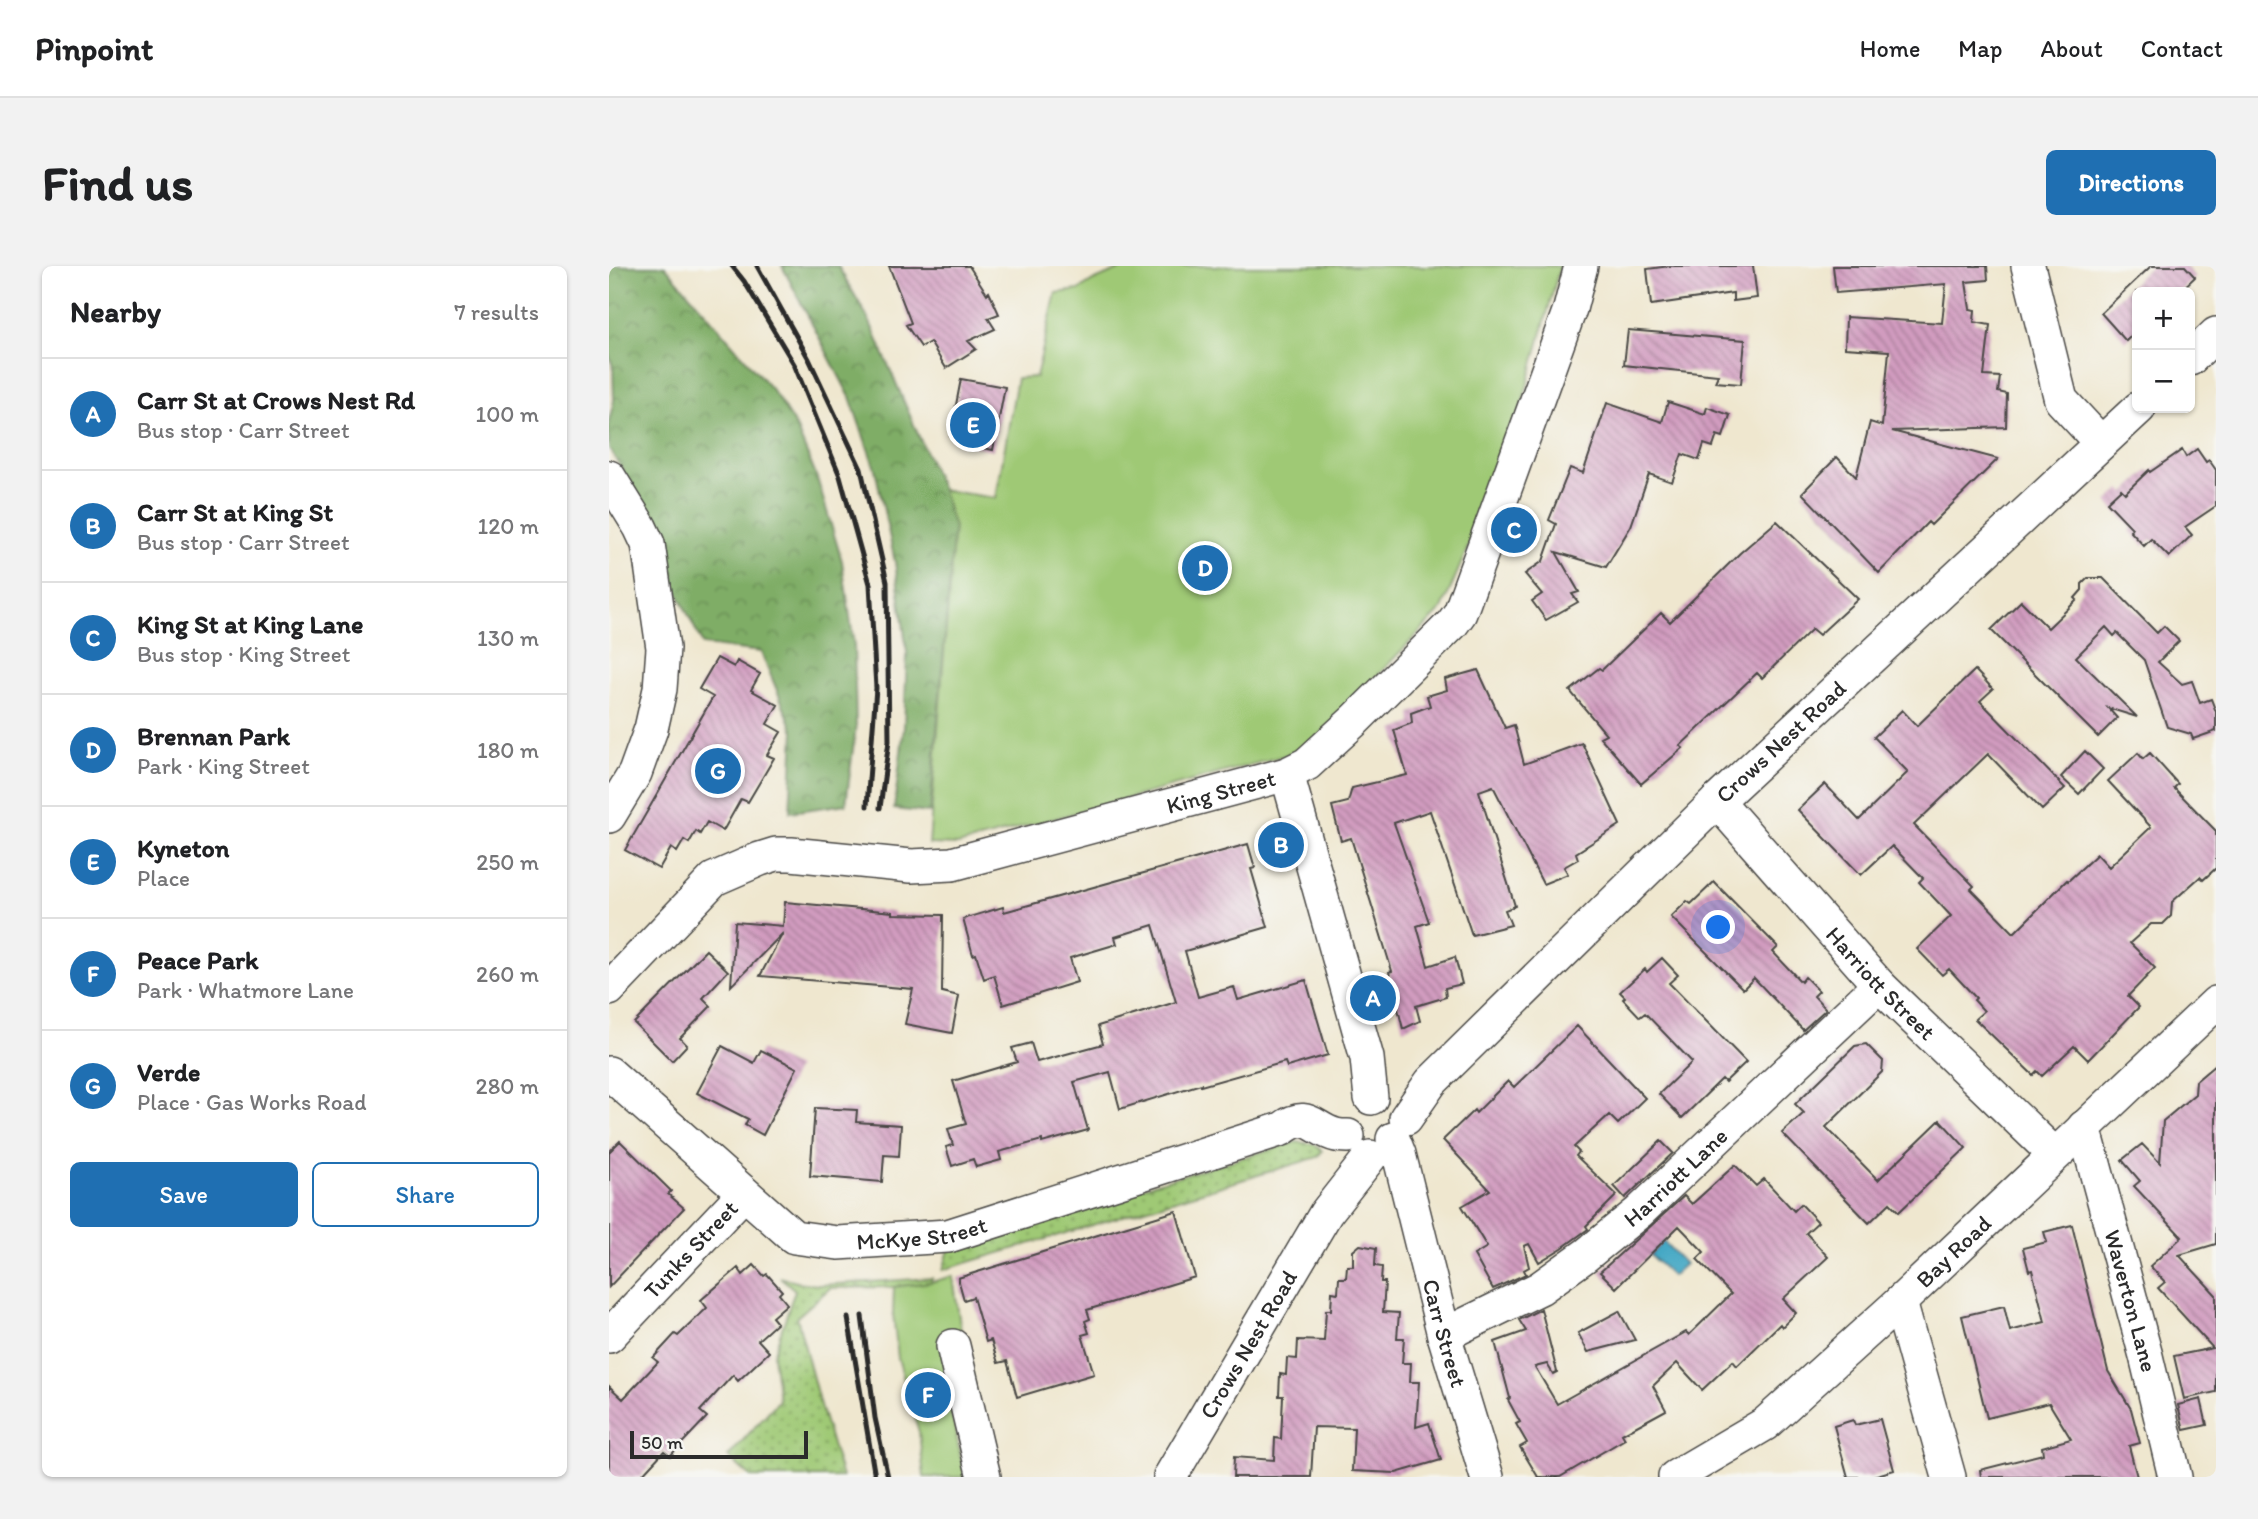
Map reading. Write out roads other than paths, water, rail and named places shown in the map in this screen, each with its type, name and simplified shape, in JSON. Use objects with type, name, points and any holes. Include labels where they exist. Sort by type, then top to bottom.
[{"type":"street","name":"King Street","points":[[609,989],[705,886],[722,874],[760,859],[776,854],[791,854],[911,866],[952,864],[1287,774],[1307,764],[1355,720],[1460,613],[1570,309],[1581,266]]},
{"type":"street","points":[[2028,266],[2061,400],[2101,443]]},
{"type":"street","points":[[2195,354],[2216,334]]},
{"type":"street","name":"Crows Nest Road","points":[[1170,1477],[1376,1129],[1431,1082],[1717,801],[2134,413]]},
{"type":"street","points":[[609,477],[648,544],[663,648],[660,689],[651,729],[635,773],[609,816]]},
{"type":"street","points":[[1287,774],[1367,1058],[1376,1129]]},
{"type":"street","name":"Harriott Street","points":[[1717,801],[1879,985],[2054,1154]]},
{"type":"street","name":"Harriott Lane","points":[[1444,1335],[1540,1288],[1597,1247],[1639,1212],[1879,985]]},
{"type":"street","name":"Bay Road","points":[[1675,1477],[1765,1424],[1900,1302],[2216,1003]]},
{"type":"street","name":"McKye Street","points":[[609,1073],[795,1237],[838,1243],[948,1236],[1282,1129],[1291,1122],[1315,1124],[1335,1135],[1376,1129]]},
{"type":"street","name":"Waverton Lane","points":[[2084,1127],[2146,1356],[2175,1477]]},
{"type":"street","name":"Carr Street","points":[[1376,1129],[1387,1171],[1406,1188],[1444,1335],[1487,1477]]},
{"type":"street","name":"Tunks Street","points":[[609,1336],[744,1193]]},
{"type":"street","points":[[1900,1302],[1949,1477]]},
{"type":"street","points":[[953,1346],[984,1477]]},
{"type":"water","points":[[1663,1241],[1685,1264],[1672,1276],[1650,1255]]},
{"type":"railway","points":[[732,266],[744,281],[794,364],[840,476],[870,584],[876,688],[867,806]]},
{"type":"railway","points":[[757,266],[809,359],[861,469],[887,582],[889,741],[880,808]]},
{"type":"railway","points":[[862,1316],[875,1418],[888,1477]]},
{"type":"railway","points":[[848,1318],[875,1477]]},
{"type":"place","name":"Kyneton","points":[[973,425]]},
{"type":"place","name":"King St at King Lane","points":[[1514,530]]},
{"type":"place","name":"Brennan Park","points":[[1205,568]]},
{"type":"place","name":"Verde","points":[[718,771]]},
{"type":"place","name":"Carr St at King St","points":[[1281,845]]},
{"type":"place","name":"Carr St at Crows Nest Rd","points":[[1373,998]]},
{"type":"place","name":"Peace Park","points":[[928,1395]]}]
